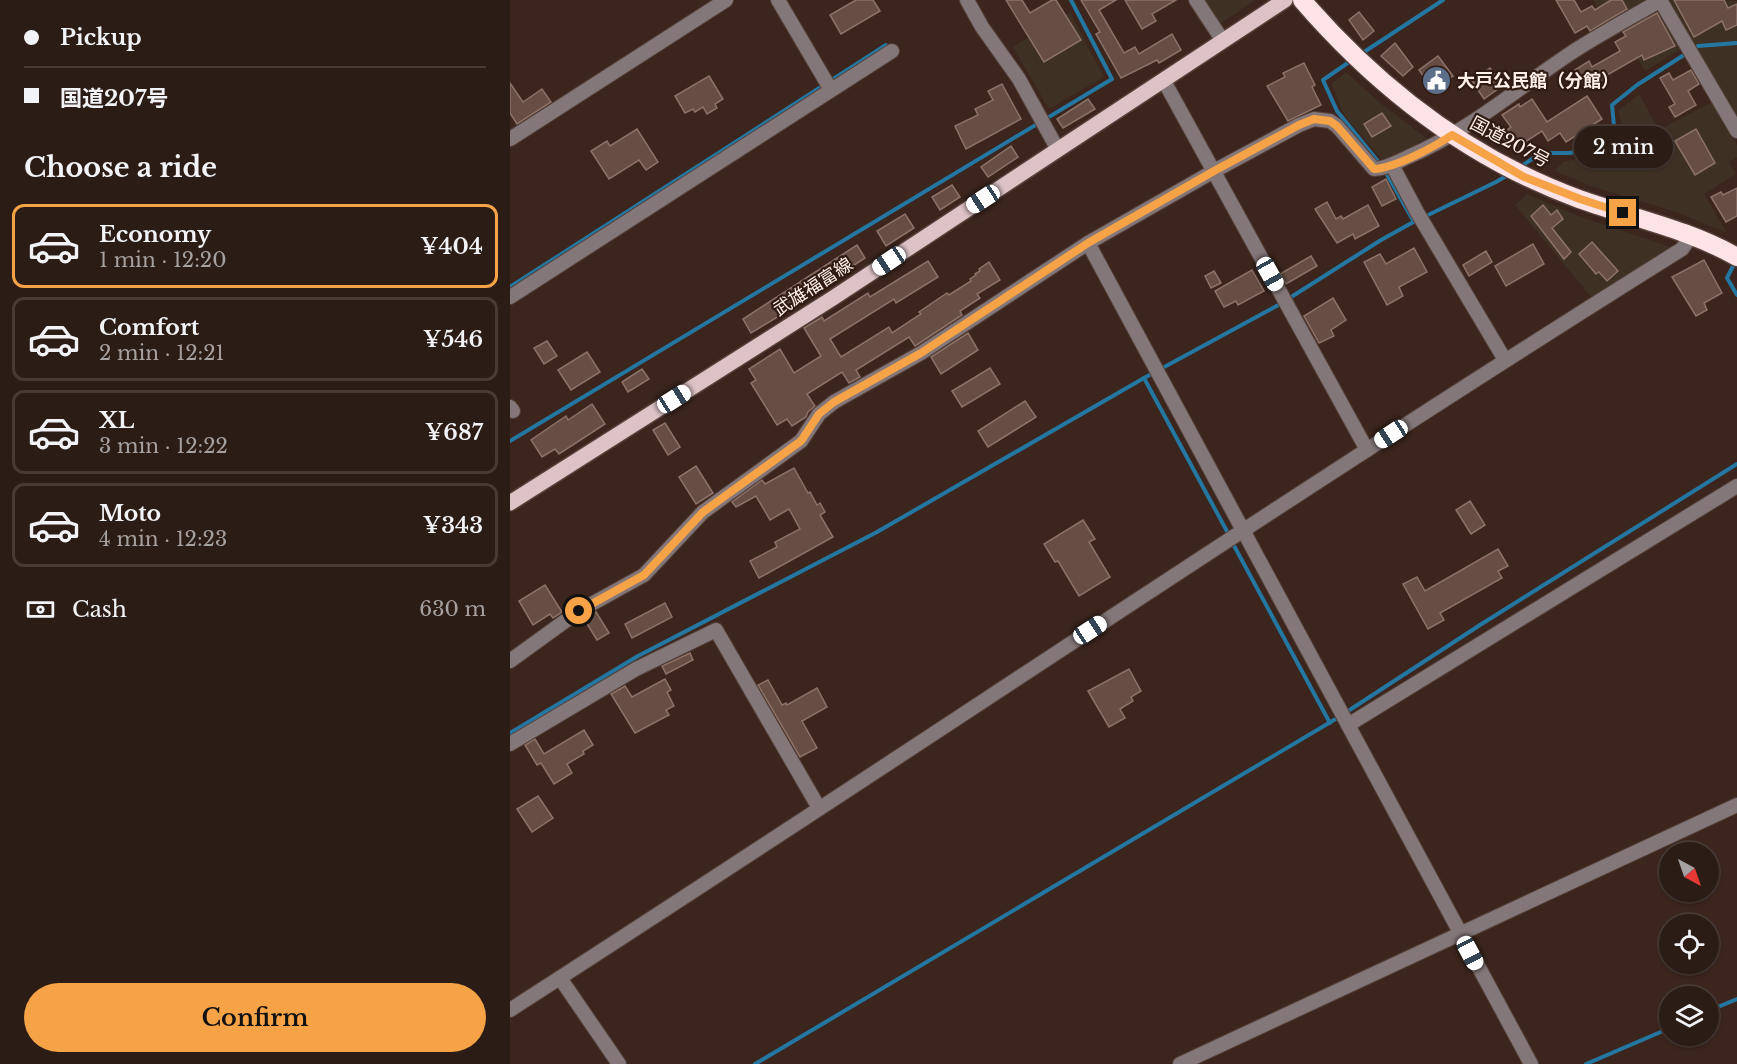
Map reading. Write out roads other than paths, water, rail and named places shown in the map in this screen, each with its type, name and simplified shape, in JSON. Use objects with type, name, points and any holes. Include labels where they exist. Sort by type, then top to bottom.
[{"type":"highway","name":"国道207号","points":[[1302,0],[1356,58],[1401,98],[1452,135],[1501,165],[1524,177],[1580,199],[1692,235],[1733,255]]},
{"type":"main road","name":"武雄福富線","points":[[510,503],[833,298],[1285,0]]},
{"type":"street","points":[[510,139],[726,0]]},
{"type":"street","points":[[778,0],[828,85]]},
{"type":"street","points":[[967,0],[982,27],[1020,79],[1058,150]]},
{"type":"street","points":[[1196,0],[1223,41]]},
{"type":"street","points":[[510,661],[579,611],[644,575],[703,512],[801,441],[819,414],[834,402],[921,353],[1088,243],[1299,125],[1314,119],[1330,121],[1337,126],[1370,166],[1385,167],[1437,145],[1575,51],[1661,0],[1737,131]]},
{"type":"street","points":[[510,297],[828,85],[892,51]]},
{"type":"street","points":[[1164,81],[1367,450]]},
{"type":"street","points":[[1385,167],[1417,212],[1505,360]]},
{"type":"street","points":[[510,1010],[1234,535],[1682,249],[1692,235]]},
{"type":"street","points":[[1088,243],[1162,380],[1234,535],[1344,717],[1531,1064]]},
{"type":"street","points":[[1344,717],[1737,486]]},
{"type":"street","points":[[510,744],[636,669],[716,630],[819,808]]},
{"type":"street","points":[[1180,1064],[1737,805]]},
{"type":"street","points":[[560,978],[620,1064]]},
{"type":"waterway","points":[[510,441],[1112,79],[1071,0]]},
{"type":"waterway","points":[[1361,54],[1443,0]]},
{"type":"waterway","points":[[1520,167],[1541,153],[1569,153],[1596,149],[1614,126],[1612,105],[1637,85],[1698,46],[1737,43]]},
{"type":"waterway","points":[[510,287],[886,45]]},
{"type":"waterway","points":[[1352,60],[1323,80],[1337,111],[1381,165]]},
{"type":"waterway","points":[[1385,171],[1414,222]]},
{"type":"waterway","points":[[1424,217],[1508,175]]},
{"type":"waterway","points":[[1288,299],[1417,220]]},
{"type":"waterway","points":[[1735,262],[1727,278],[1737,295]]},
{"type":"waterway","points":[[510,733],[638,656],[877,532],[1144,378],[1282,303]]},
{"type":"waterway","points":[[1144,378],[1229,535]]},
{"type":"waterway","points":[[1345,713],[1480,625],[1737,464]]},
{"type":"waterway","points":[[1232,542],[1330,723]]},
{"type":"waterway","points":[[755,1064],[1339,717]]},
{"type":"waterway","points":[[1719,1006],[1737,999]]},
{"type":"waterway","points":[[1586,1064],[1659,1033]]},
{"type":"place","name":"大戸公民館（分館）","points":[[1436,81]]}]
